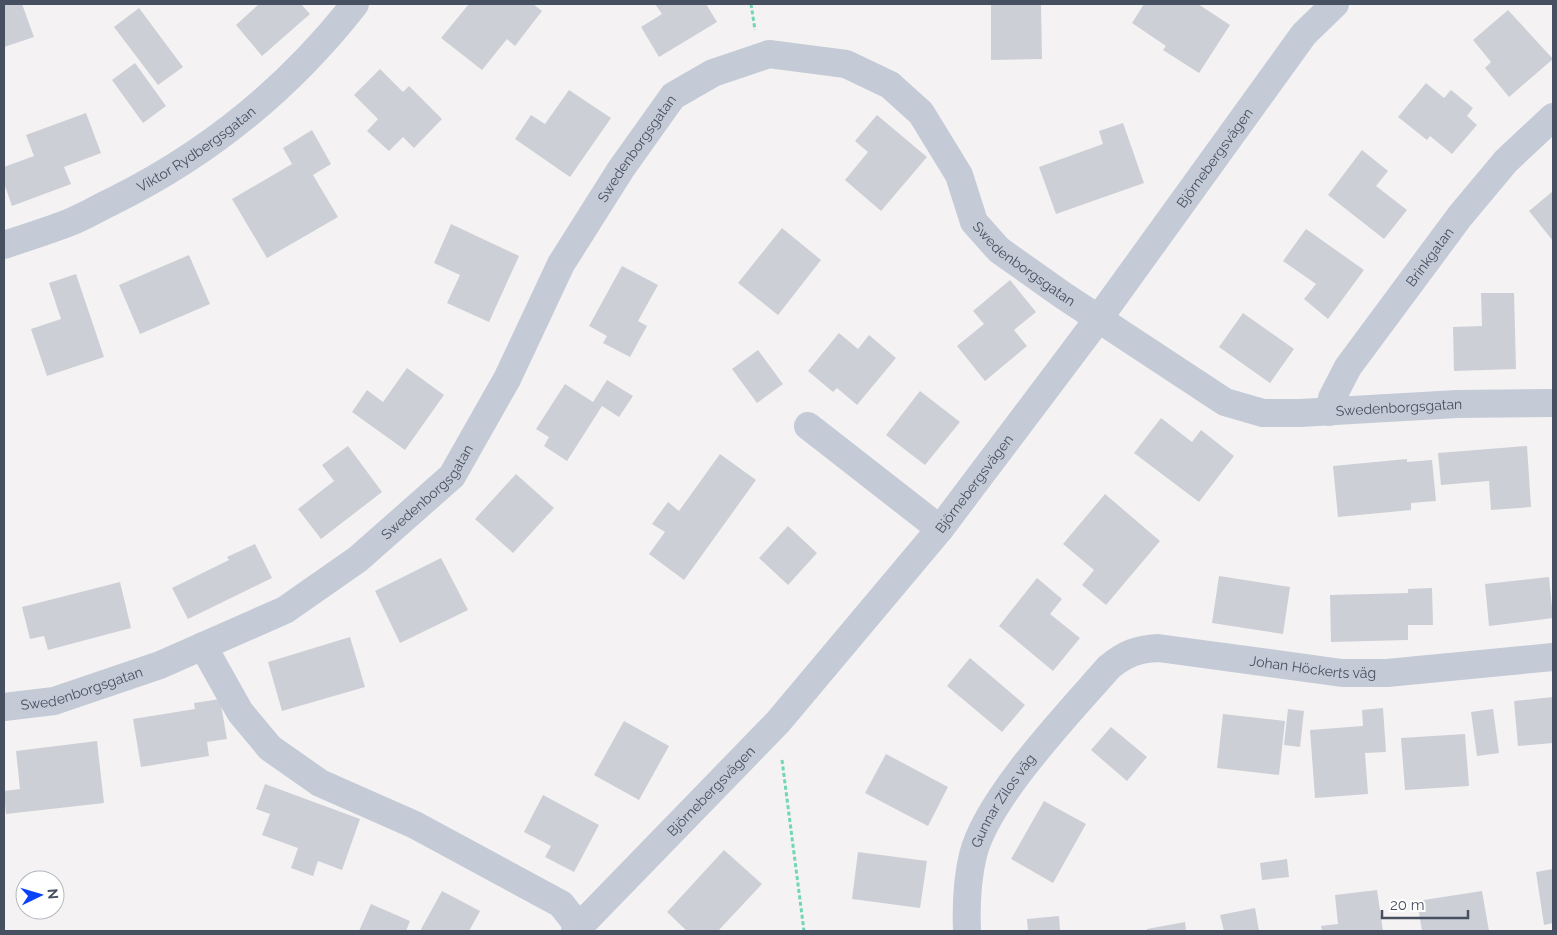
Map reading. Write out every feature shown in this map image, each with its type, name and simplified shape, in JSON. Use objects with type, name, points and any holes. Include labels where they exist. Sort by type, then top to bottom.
[{"type":"street","name":"Viktor Rydbergsgatan","points":[[4,245],[70,222],[144,186],[218,138],[277,90],[328,38],[355,4]]},
{"type":"street","name":"Björnebergsvägen","points":[[577,929],[778,722],[940,529],[1100,318],[1304,34],[1334,4]]},
{"type":"street","name":"Swedenborgsgatan","points":[[4,708],[54,701],[160,665],[294,604],[358,559],[452,476],[507,379],[561,264],[621,169],[674,96],[713,73],[769,54],[846,64],[890,84],[921,113],[959,175],[974,222],[999,250],[1064,296],[1225,402],[1264,413],[1330,412],[1457,404],[1553,403]]},
{"type":"street","name":"Brinkgatan","points":[[1330,412],[1332,398],[1348,367],[1460,216],[1506,161],[1553,117]]},
{"type":"street","points":[[808,426],[940,529]]},
{"type":"street","points":[[204,646],[240,712],[270,748],[320,782],[415,825],[562,904],[577,929]]},
{"type":"street","name":"Johan Höckerts väg","points":[[1088,690],[1109,667],[1124,655],[1141,649],[1158,648],[1342,673],[1387,672],[1553,657]]},
{"type":"street","name":"Gunnar Zilos väg","points":[[967,931],[966,900],[973,854],[986,822],[1020,772],[1088,690]]},
{"type":"path","points":[[778,722],[804,931]]},
{"type":"building","points":[[4,4],[22,4],[34,37],[4,47]]},
{"type":"building","points":[[259,4],[301,4],[310,14],[262,56],[236,25]]},
{"type":"building","points":[[469,4],[533,4],[542,11],[515,46],[507,39],[482,70],[441,38]]},
{"type":"building","points":[[655,4],[706,4],[717,22],[659,57],[641,27],[662,14]]},
{"type":"building","points":[[991,4],[1041,4],[1042,59],[991,60]]},
{"type":"building","points":[[1144,4],[1198,4],[1230,25],[1199,73],[1163,50],[1166,46],[1132,23]]},
{"type":"building","points":[[139,8],[183,67],[158,85],[114,27]]},
{"type":"building","points":[[1508,10],[1553,59],[1509,97],[1485,68],[1491,62],[1473,40]]},
{"type":"building","points":[[135,63],[166,106],[143,123],[112,80]]},
{"type":"building","points":[[380,69],[403,92],[409,86],[442,119],[414,148],[403,137],[389,151],[367,131],[378,119],[354,95]]},
{"type":"building","points":[[1426,83],[1444,98],[1451,90],[1473,108],[1467,116],[1477,125],[1452,154],[1430,136],[1427,140],[1398,117]]},
{"type":"building","points":[[569,90],[611,118],[570,177],[515,139],[531,115],[545,124]]},
{"type":"building","points":[[86,113],[101,153],[64,167],[71,184],[12,206],[4,183],[4,167],[34,156],[26,135]]},
{"type":"building","points":[[877,115],[927,157],[881,211],[845,180],[868,152],[855,141]]},
{"type":"building","points":[[1123,123],[1144,183],[1056,214],[1039,167],[1103,144],[1099,131]]},
{"type":"building","points":[[312,130],[331,164],[313,175],[338,217],[267,258],[232,199],[292,164],[283,148]]},
{"type":"building","points":[[1362,150],[1388,171],[1376,186],[1407,210],[1384,239],[1328,195]]},
{"type":"building","points":[[1553,191],[1553,241],[1529,211]]},
{"type":"building","points":[[451,224],[519,256],[489,322],[447,303],[460,275],[434,263]]},
{"type":"building","points":[[782,228],[821,260],[778,315],[738,283]]},
{"type":"building","points":[[1306,229],[1364,270],[1328,319],[1304,299],[1316,284],[1283,261]]},
{"type":"building","points":[[189,255],[210,304],[140,334],[119,285]]},
{"type":"building","points":[[622,266],[658,285],[638,321],[647,326],[630,357],[603,343],[607,336],[589,326]]},
{"type":"building","points":[[76,274],[104,357],[47,376],[31,329],[61,319],[49,283]]},
{"type":"building","points":[[1010,280],[1036,312],[1014,330],[1027,346],[985,381],[957,346],[984,324],[973,311]]},
{"type":"building","points":[[1481,293],[1514,293],[1516,369],[1454,371],[1453,327],[1482,326]]},
{"type":"building","points":[[1243,313],[1294,349],[1270,383],[1219,347]]},
{"type":"building","points":[[839,333],[858,349],[869,335],[896,358],[857,405],[837,388],[833,392],[808,371]]},
{"type":"building","points":[[758,350],[783,384],[757,403],[732,369]]},
{"type":"building","points":[[407,368],[444,395],[405,450],[352,412],[367,390],[383,402]]},
{"type":"building","points":[[607,380],[633,396],[619,417],[602,406],[567,461],[544,446],[549,437],[536,429],[565,384],[593,402]]},
{"type":"building","points":[[920,391],[960,422],[925,465],[886,435]]},
{"type":"building","points":[[1161,418],[1192,442],[1201,430],[1234,456],[1199,502],[1134,453]]},
{"type":"building","points":[[348,446],[382,492],[321,539],[298,509],[334,481],[322,465]]},
{"type":"building","points":[[1527,446],[1531,507],[1491,510],[1489,481],[1441,485],[1438,453]]},
{"type":"building","points":[[720,454],[756,480],[684,580],[649,554],[665,532],[652,524],[668,502],[679,511]]},
{"type":"building","points":[[1407,459],[1407,462],[1432,460],[1436,501],[1411,503],[1411,510],[1338,517],[1333,466]]},
{"type":"building","points":[[516,474],[554,508],[513,553],[475,519]]},
{"type":"building","points":[[1105,494],[1160,541],[1106,605],[1082,585],[1094,570],[1063,544]]},
{"type":"building","points":[[788,526],[817,553],[788,585],[759,558]]},
{"type":"building","points":[[255,544],[272,578],[188,619],[172,588],[229,560],[227,557]]},
{"type":"building","points":[[441,558],[468,610],[400,643],[375,591]]},
{"type":"building","points":[[1219,576],[1290,587],[1283,634],[1212,623]]},
{"type":"building","points":[[1549,577],[1553,618],[1489,626],[1485,584]]},
{"type":"building","points":[[1037,578],[1062,599],[1050,614],[1080,638],[1053,671],[999,626]]},
{"type":"building","points":[[120,582],[131,628],[48,650],[44,636],[30,639],[22,607]]},
{"type":"building","points":[[1432,588],[1433,625],[1408,625],[1408,640],[1331,642],[1330,595],[1408,593],[1408,589]]},
{"type":"building","points":[[350,637],[365,687],[282,711],[268,662]]},
{"type":"building","points":[[970,658],[1025,705],[1002,732],[947,686]]},
{"type":"building","points":[[1553,697],[1553,743],[1518,746],[1514,701]]},
{"type":"building","points":[[220,699],[227,739],[207,742],[209,756],[141,767],[133,719],[195,709],[194,703]]},
{"type":"building","points":[[1383,708],[1386,752],[1365,753],[1368,794],[1315,798],[1310,730],[1363,726],[1362,710]]},
{"type":"building","points":[[1288,709],[1304,711],[1300,747],[1284,745]]},
{"type":"building","points":[[1493,709],[1499,753],[1477,756],[1471,712]]},
{"type":"building","points":[[1223,714],[1285,721],[1279,775],[1217,768]]},
{"type":"building","points":[[624,721],[669,746],[639,800],[594,775]]},
{"type":"building","points":[[1111,727],[1147,757],[1127,781],[1091,750]]},
{"type":"building","points":[[1465,734],[1469,786],[1405,790],[1401,738]]},
{"type":"building","points":[[97,741],[104,803],[6,814],[4,791],[20,789],[16,751]]},
{"type":"building","points":[[886,754],[948,787],[928,826],[865,793]]},
{"type":"building","points":[[265,784],[360,819],[342,870],[318,861],[313,876],[291,868],[298,848],[262,835],[270,814],[256,809]]},
{"type":"building","points":[[543,795],[599,825],[574,872],[545,857],[551,846],[524,832]]},
{"type":"building","points":[[1044,801],[1086,824],[1053,883],[1011,859]]},
{"type":"building","points":[[724,850],[762,884],[718,931],[687,931],[667,912]]},
{"type":"building","points":[[858,852],[927,861],[920,908],[852,899]]},
{"type":"building","points":[[1287,859],[1289,877],[1262,880],[1260,863]]},
{"type":"building","points":[[1553,869],[1553,923],[1544,925],[1536,872]]},
{"type":"building","points":[[1377,890],[1383,931],[1322,931],[1321,926],[1338,924],[1335,895]]},
{"type":"building","points":[[442,891],[480,911],[469,931],[420,931]]},
{"type":"building","points":[[1482,891],[1489,931],[1422,931],[1417,901]]},
{"type":"building","points":[[371,904],[410,921],[406,931],[359,931]]},
{"type":"building","points":[[1255,908],[1259,931],[1224,931],[1220,915]]},
{"type":"building","points":[[1059,916],[1060,931],[1028,931],[1027,919]]},
{"type":"building","points":[[1185,922],[1186,931],[1147,931],[1147,929]]}]
